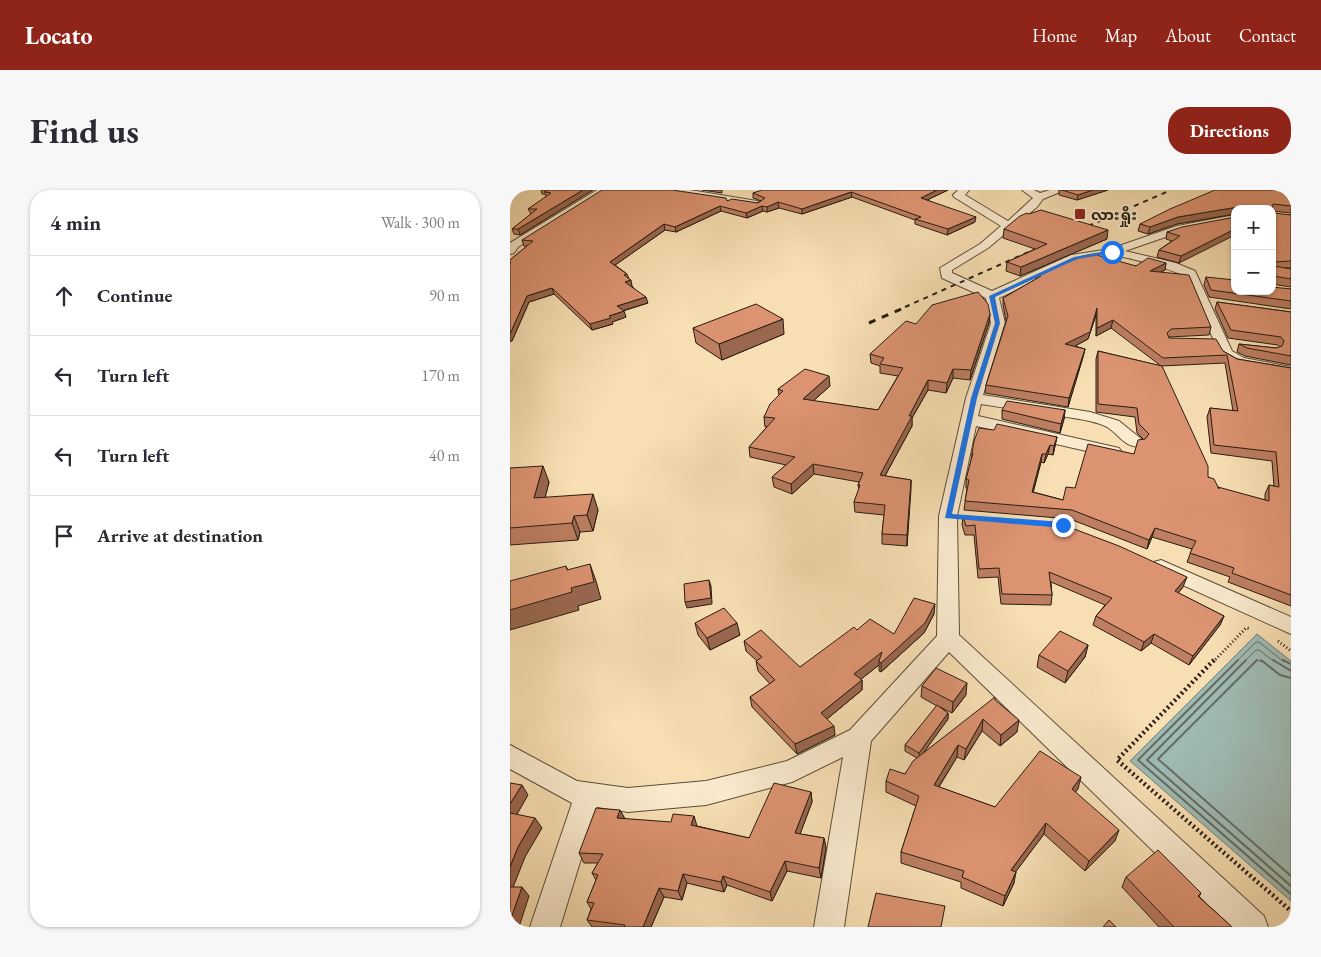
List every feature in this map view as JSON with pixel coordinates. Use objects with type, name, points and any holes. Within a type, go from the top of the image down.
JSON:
[{"type":"street","points":[[510,251],[514,245],[557,217],[604,190]]},
{"type":"street","points":[[677,190],[759,204]]},
{"type":"street","points":[[964,190],[958,195],[1007,226]]},
{"type":"street","points":[[1027,190],[1038,197]]},
{"type":"street","points":[[1060,190],[1038,197],[1028,210],[984,246],[946,268],[946,275],[992,296],[1075,258],[1112,252],[1177,229],[1231,219]]},
{"type":"street","points":[[986,212],[1003,213],[1028,210]]},
{"type":"street","points":[[1112,252],[1150,260],[1208,278]]},
{"type":"street","points":[[1191,274],[1226,354],[1240,362],[1291,371]]},
{"type":"street","points":[[510,757],[573,792],[628,800],[706,793],[792,771],[860,737],[948,638],[957,517],[969,420],[974,398],[998,323],[992,296]]},
{"type":"street","points":[[1203,302],[1223,305]]},
{"type":"street","points":[[1201,342],[1238,346]]},
{"type":"street","points":[[974,398],[1084,415],[1113,424],[1125,435],[1137,442]]},
{"type":"street","points":[[969,420],[1117,453]]},
{"type":"street","points":[[1141,557],[1291,626]]},
{"type":"street","points":[[948,638],[1253,927]]},
{"type":"street","points":[[829,927],[860,737]]},
{"type":"street","points":[[545,927],[588,794]]},
{"type":"path","points":[[1255,629],[1246,628],[1117,760],[1291,911]]},
{"type":"path","points":[[1271,635],[1291,651]]},
{"type":"water","points":[[1257,634],[1291,661],[1291,901],[1130,761]]},
{"type":"building","points":[[549,190],[583,190],[518,229],[512,229],[537,209],[528,209],[551,193],[544,192]]},
{"type":"building","points":[[602,190],[672,190],[726,198],[727,201],[732,199],[758,203],[765,198],[753,193],[762,190],[937,190],[921,198],[976,217],[948,229],[915,219],[921,217],[851,192],[802,209],[778,202],[746,213],[720,206],[675,227],[664,224],[610,262],[627,274],[624,275],[631,280],[625,282],[646,297],[617,306],[624,311],[609,316],[611,318],[590,324],[552,288],[527,296],[510,334],[510,260],[533,241],[522,240]]},
{"type":"building","points":[[1062,190],[1093,190],[1078,195]]},
{"type":"building","points":[[1215,190],[1291,190],[1291,206],[1273,204],[1231,205],[1231,208],[1178,217],[1150,227],[1140,224]]},
{"type":"building","points":[[1041,210],[1108,230],[1021,267],[1007,262],[1047,244],[1004,229],[1020,216]]},
{"type":"building","points":[[1276,213],[1291,215],[1291,261],[1276,262]]},
{"type":"building","points":[[1231,218],[1231,231],[1181,256],[1159,250],[1180,236],[1167,232],[1182,227]]},
{"type":"building","points":[[1093,254],[1136,266],[1148,258],[1166,263],[1150,271],[1189,275],[1211,327],[1171,329],[1167,333],[1169,338],[1216,339],[1223,351],[1237,359],[1291,368],[1291,595],[1232,573],[1234,568],[1190,553],[1196,541],[1155,528],[1149,540],[1072,510],[965,501],[969,480],[966,479],[974,441],[979,428],[994,430],[997,424],[1057,437],[1054,446],[1050,445],[1046,454],[1042,454],[1032,492],[1063,500],[1066,487],[1075,488],[1088,444],[1134,454],[1138,440],[1145,439],[1149,434],[1139,424],[1137,408],[1098,404],[1098,351],[1162,366],[1208,466],[1208,477],[1214,479],[1218,487],[1269,501],[1269,485],[1279,487],[1276,452],[1214,445],[1210,408],[1238,411],[1227,355],[1163,358],[1113,320],[1097,328],[1097,308],[1090,332],[1065,344],[1085,349],[1069,398],[986,385],[1008,316],[1003,298],[1041,276],[1037,275],[1083,256]]},
{"type":"building","points":[[1276,266],[1291,269],[1291,279],[1276,276]]},
{"type":"building","points":[[1206,277],[1231,280],[1231,293],[1211,290]]},
{"type":"building","points":[[1276,287],[1291,289],[1291,301],[1247,295],[1276,295]]},
{"type":"building","points":[[978,292],[988,304],[990,314],[971,370],[953,369],[947,383],[928,380],[909,416],[912,416],[880,475],[911,480],[907,535],[882,534],[885,505],[854,502],[863,473],[813,464],[791,484],[772,477],[795,457],[749,447],[775,418],[764,417],[770,404],[783,391],[778,389],[805,369],[829,376],[803,399],[878,410],[903,368],[880,364],[884,358],[870,354],[906,321],[916,324],[932,305]]},
{"type":"building","points":[[1217,302],[1291,312],[1291,356],[1247,348],[1239,344],[1276,348],[1282,346],[1284,341],[1281,337],[1231,330]]},
{"type":"building","points":[[756,304],[783,319],[719,344],[693,328]]},
{"type":"building","points":[[1007,401],[1065,410],[1061,424],[1002,410]]},
{"type":"building","points":[[543,466],[534,498],[593,494],[587,515],[574,516],[572,523],[510,528],[510,468]]},
{"type":"building","points":[[963,516],[1061,524],[1119,546],[1187,577],[1175,591],[1224,616],[1193,656],[1154,634],[1144,642],[1096,616],[1112,598],[1049,572],[1052,595],[1002,594],[999,568],[979,569],[975,525],[966,526]]},
{"type":"building","points":[[590,564],[594,582],[571,588],[572,592],[510,610],[510,581],[566,566],[567,570]]},
{"type":"building","points":[[709,580],[711,598],[685,602],[684,584]]},
{"type":"building","points":[[914,598],[935,604],[925,623],[881,663],[879,661],[882,652],[854,674],[862,680],[821,713],[834,726],[795,744],[750,697],[775,680],[756,661],[762,657],[744,641],[761,630],[800,667],[854,627],[857,630],[870,619],[894,634]]},
{"type":"building","points":[[724,608],[737,623],[707,638],[695,623]]},
{"type":"building","points":[[1060,631],[1088,645],[1068,671],[1039,655]]},
{"type":"building","points":[[936,668],[967,683],[953,702],[922,686]]},
{"type":"building","points":[[995,697],[995,700],[1019,720],[1001,735],[983,719],[966,749],[958,745],[934,785],[995,807],[1040,751],[1081,777],[1072,789],[1119,830],[1089,861],[1046,823],[1011,870],[1016,872],[1005,896],[962,877],[964,871],[901,852],[919,796],[886,781],[890,769],[905,774],[913,761]]},
{"type":"building","points":[[937,705],[948,713],[919,753],[905,745]]},
{"type":"building","points":[[510,783],[522,785],[510,804]]},
{"type":"building","points":[[774,783],[811,792],[795,833],[824,838],[819,868],[785,861],[770,892],[723,876],[721,882],[683,874],[678,891],[659,888],[643,927],[624,927],[625,925],[587,920],[594,903],[587,902],[598,875],[592,873],[603,854],[579,853],[596,808],[620,810],[617,818],[671,822],[673,814],[694,816],[691,825],[749,838]]},
{"type":"building","points":[[510,813],[535,818],[518,847],[510,867]]},
{"type":"building","points":[[1158,850],[1201,893],[1198,896],[1232,927],[1174,927],[1126,877]]},
{"type":"building","points":[[510,887],[522,887],[510,921]]},
{"type":"building","points":[[876,893],[945,906],[941,927],[868,927]]},
{"type":"building","points":[[1109,920],[1116,927],[1103,927]]},
{"type":"railway","points":[[1079,230],[1171,190]]},
{"type":"railway","points":[[905,307],[1033,250]]},
{"type":"railway","points":[[869,323],[908,306]]},
{"type":"place","name":"လားရှိုး","points":[[1080,214]]},
{"type":"route","points":[[1063,525],[948,516],[974,398],[998,323],[992,296],[1075,258],[1112,252]]}]
